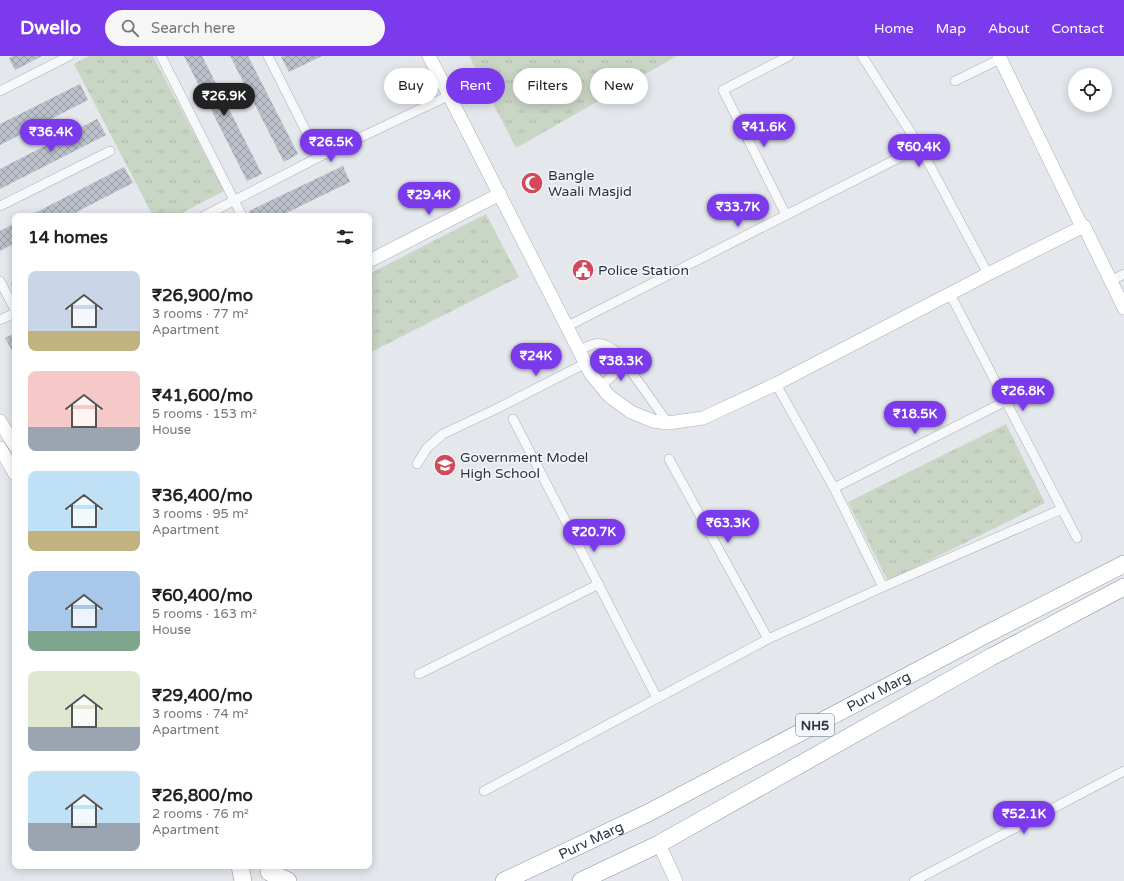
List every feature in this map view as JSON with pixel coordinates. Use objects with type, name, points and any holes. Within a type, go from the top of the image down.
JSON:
[{"type":"highway","name":"Purv Marg","points":[[504,881],[648,813],[983,636],[1124,564]]},
{"type":"highway","name":"Purv Marg","points":[[581,881],[659,844],[991,657],[1124,587]]},
{"type":"highway","points":[[241,869],[243,881]]},
{"type":"highway","points":[[269,873],[288,881]]},
{"type":"street","points":[[0,91],[69,56]]},
{"type":"street","points":[[161,56],[240,213]]},
{"type":"street","points":[[268,56],[319,157]]},
{"type":"street","points":[[429,56],[446,88]]},
{"type":"street","points":[[786,215],[723,90],[789,56]]},
{"type":"street","points":[[862,56],[920,147],[988,274]]},
{"type":"street","points":[[955,81],[1000,57],[1082,227],[1084,226],[1124,308]]},
{"type":"street","points":[[210,213],[319,157],[446,97]]},
{"type":"street","points":[[455,104],[591,374],[609,396],[631,412],[653,421],[668,423],[703,418],[776,384],[1082,227]]},
{"type":"street","points":[[566,327],[920,147]]},
{"type":"street","points":[[0,206],[110,151]]},
{"type":"street","points":[[372,259],[500,194]]},
{"type":"street","points":[[1111,281],[1124,274]]},
{"type":"street","points":[[0,281],[12,305]]},
{"type":"street","points":[[950,294],[1077,538]]},
{"type":"street","points":[[0,320],[12,313]]},
{"type":"street","points":[[579,351],[598,342],[610,346],[618,353],[668,423]]},
{"type":"street","points":[[417,464],[427,448],[443,434],[586,363]]},
{"type":"street","points":[[601,387],[625,363]]},
{"type":"street","points":[[776,384],[834,488],[883,587]]},
{"type":"street","points":[[834,488],[1006,401]]},
{"type":"street","points":[[512,419],[656,698]]},
{"type":"street","points":[[0,421],[12,441]]},
{"type":"street","points":[[0,448],[12,469]]},
{"type":"street","points":[[669,459],[768,639]]},
{"type":"street","points":[[484,791],[768,639],[1062,509]]},
{"type":"street","points":[[419,674],[598,584]]},
{"type":"street","points":[[914,881],[1124,771]]},
{"type":"street","points":[[659,844],[676,881]]},
{"type":"street","points":[[246,869],[253,881]]},
{"type":"green space","points":[[89,56],[153,56],[224,191],[182,213],[151,213],[74,64]]},
{"type":"green space","points":[[469,56],[677,56],[648,73],[648,68],[590,68],[590,104],[593,104],[516,148],[494,104],[505,104],[505,68],[475,68]]},
{"type":"green space","points":[[486,214],[519,277],[372,351],[372,272]]},
{"type":"green space","points":[[1006,424],[1045,503],[888,581],[848,502]]},
{"type":"building","points":[[13,56],[42,56],[15,70],[9,58]]},
{"type":"building","points":[[184,56],[202,56],[262,174],[247,181]]},
{"type":"building","points":[[230,56],[248,56],[298,154],[284,162]]},
{"type":"building","points":[[322,56],[289,72],[281,57]]},
{"type":"building","points":[[80,84],[88,100],[0,145],[0,124]]},
{"type":"building","points":[[97,119],[106,135],[0,189],[0,169]]},
{"type":"building","points":[[343,166],[350,182],[286,213],[250,213],[249,211]]},
{"type":"building","points":[[124,167],[133,183],[75,213],[35,213]]},
{"type":"building","points":[[12,225],[12,245],[0,251],[0,231]]},
{"type":"building","points":[[12,334],[12,350],[5,338]]},
{"type":"place","name":"Bangle Waali Masjid","points":[[532,183]]},
{"type":"place","name":"Police Station","points":[[583,270]]},
{"type":"place","name":"Government Model High School","points":[[445,465]]}]
